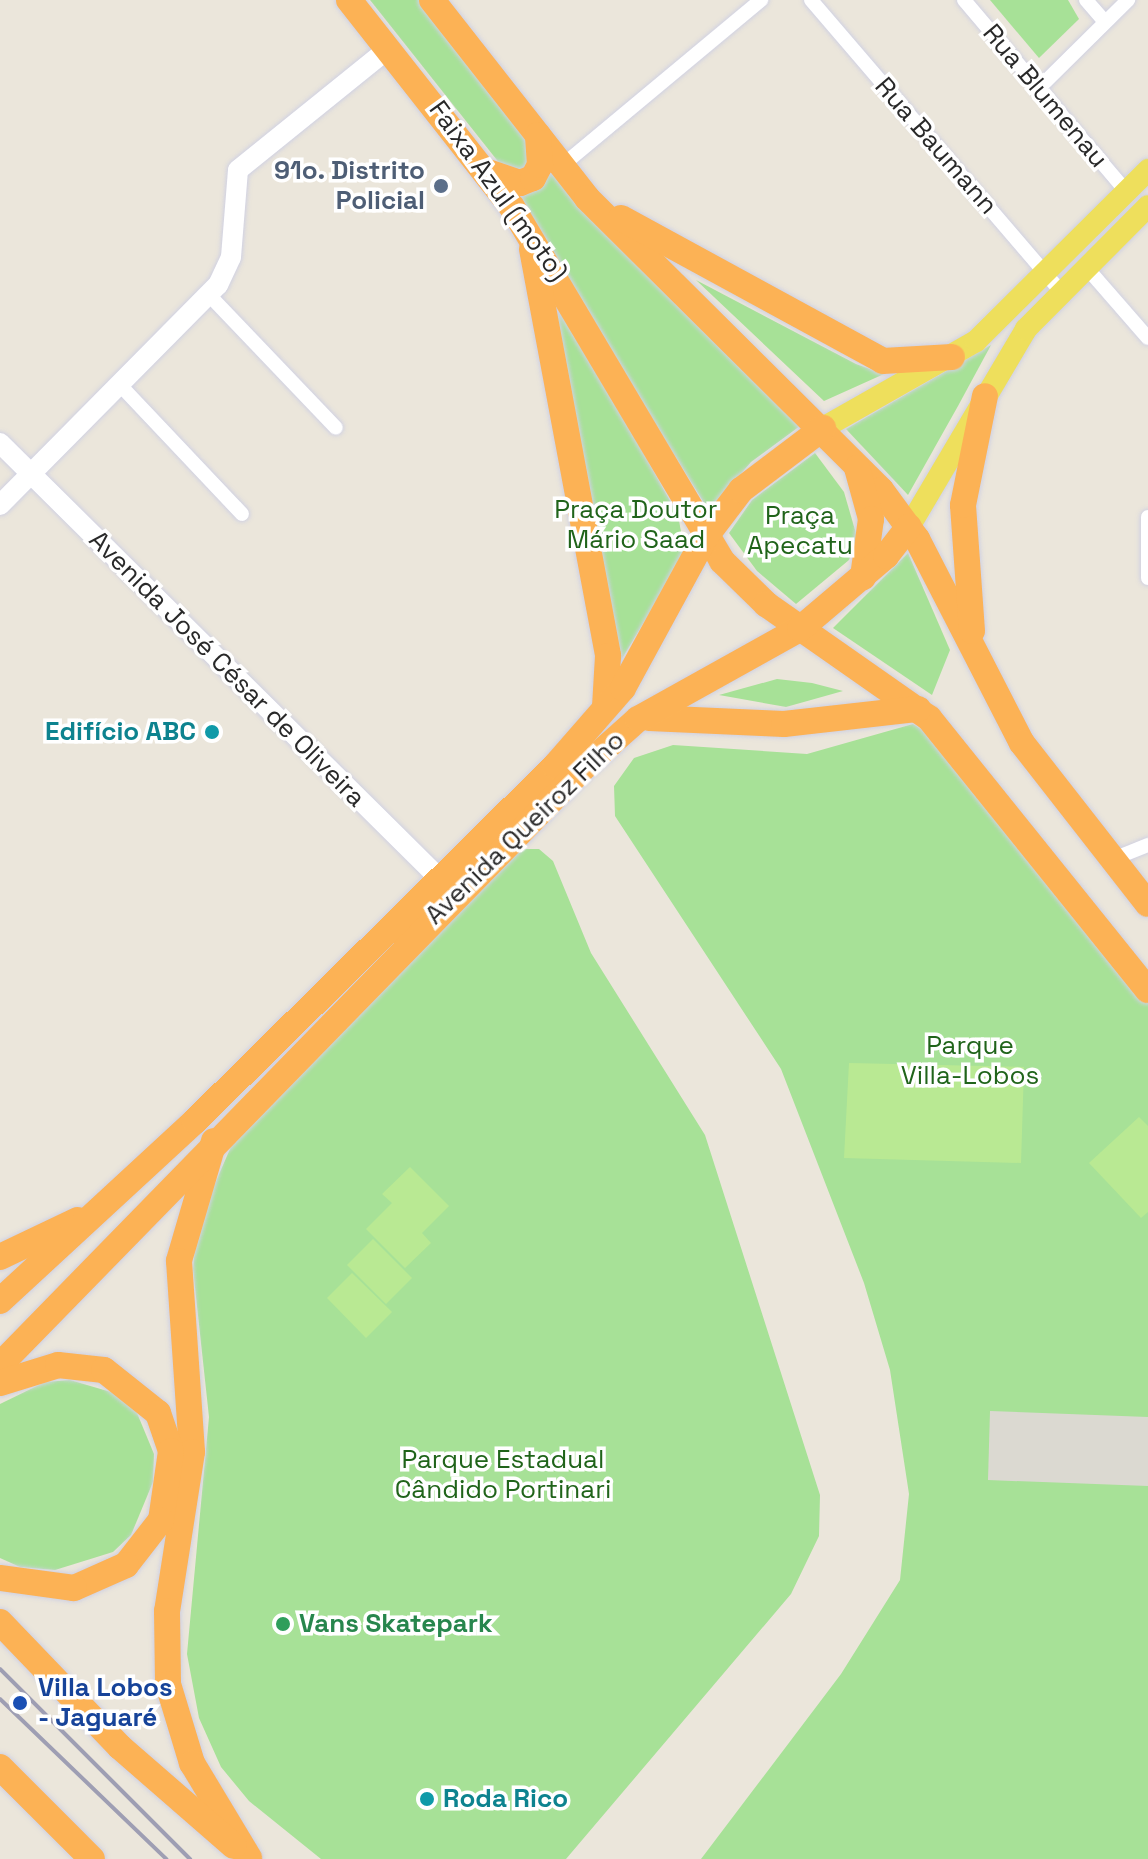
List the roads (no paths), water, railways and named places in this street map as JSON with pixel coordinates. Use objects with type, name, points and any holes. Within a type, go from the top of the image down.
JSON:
[{"type":"highway","points":[[352,0],[488,172],[529,234],[706,536],[743,583],[800,629],[918,709],[1148,990]]},
{"type":"highway","points":[[435,1],[587,198],[823,428],[909,527],[1022,743],[1148,904]]},
{"type":"highway","points":[[488,172],[520,183],[533,178],[540,165],[538,135]]},
{"type":"highway","points":[[587,198],[883,361],[952,357]]},
{"type":"highway","points":[[529,234],[608,656],[604,710]]},
{"type":"highway","points":[[975,650],[963,505],[985,396]]},
{"type":"highway","name":"Avenida Queiroz Filho","points":[[0,1365],[215,1138],[604,710],[649,647],[706,536],[759,472],[823,428]]},
{"type":"highway","points":[[855,462],[871,519],[863,577]]},
{"type":"highway","name":"Avenida Queiroz Filho","points":[[0,1301],[447,886],[638,719],[800,629],[863,577],[909,527]]},
{"type":"highway","points":[[638,719],[784,724],[918,709]]},
{"type":"highway","points":[[215,1138],[179,1261],[192,1452],[167,1611],[167,1670],[188,1754],[250,1858]]},
{"type":"highway","points":[[0,1257],[93,1215]]},
{"type":"highway","points":[[0,1383],[58,1365],[104,1370],[158,1413],[171,1451],[161,1520],[126,1565],[74,1588],[0,1578]]},
{"type":"highway","points":[[0,1622],[120,1747],[250,1858]]},
{"type":"highway","points":[[0,1767],[92,1859]]},
{"type":"main road","name":"Avenida Queiroz Filho","points":[[823,428],[952,357],[1045,275],[1148,170]]},
{"type":"main road","name":"Avenida Queiroz Filho","points":[[909,527],[1026,329],[1148,206]]},
{"type":"street","name":"Faixa Azul (moto)","points":[[352,0],[488,172],[558,272],[624,393]]},
{"type":"street","points":[[563,165],[761,0]]},
{"type":"street","name":"Rua Baumann","points":[[811,0],[1061,292]]},
{"type":"street","name":"Rua Blumenau","points":[[964,0],[1127,192]]},
{"type":"street","points":[[1086,0],[1105,22]]},
{"type":"street","points":[[1038,89],[1128,0]]},
{"type":"street","points":[[0,505],[210,296],[231,257],[234,175],[388,49]]},
{"type":"street","points":[[1086,267],[1148,338]]},
{"type":"street","points":[[210,296],[336,428]]},
{"type":"street","points":[[121,386],[242,514]]},
{"type":"street","name":"Avenida José César de Oliveira","points":[[0,443],[447,886]]},
{"type":"street","points":[[1148,517],[1148,578]]},
{"type":"street","points":[[1113,859],[1148,845]]},
{"type":"railway","points":[[0,1669],[190,1859]]},
{"type":"railway","points":[[0,1699],[166,1859]]},
{"type":"place","name":"91o. Distrito Policial","points":[[441,186]]},
{"type":"place","name":"Edifício ABC","points":[[212,732]]},
{"type":"place","name":"Vans Skatepark","points":[[283,1624]]},
{"type":"place","name":"Villa Lobos - Jaguaré","points":[[20,1703]]},
{"type":"place","name":"Roda Rico","points":[[427,1799]]},
{"type":"park label","name":"Praça Doutor Mário Saad","points":[[636,525]]},
{"type":"park label","name":"Praça Apecatu","points":[[800,531]]},
{"type":"park label","name":"Parque Villa-Lobos","points":[[970,1061]]},
{"type":"park label","name":"Parque Estadual Cândido Portinari","points":[[503,1475]]}]
